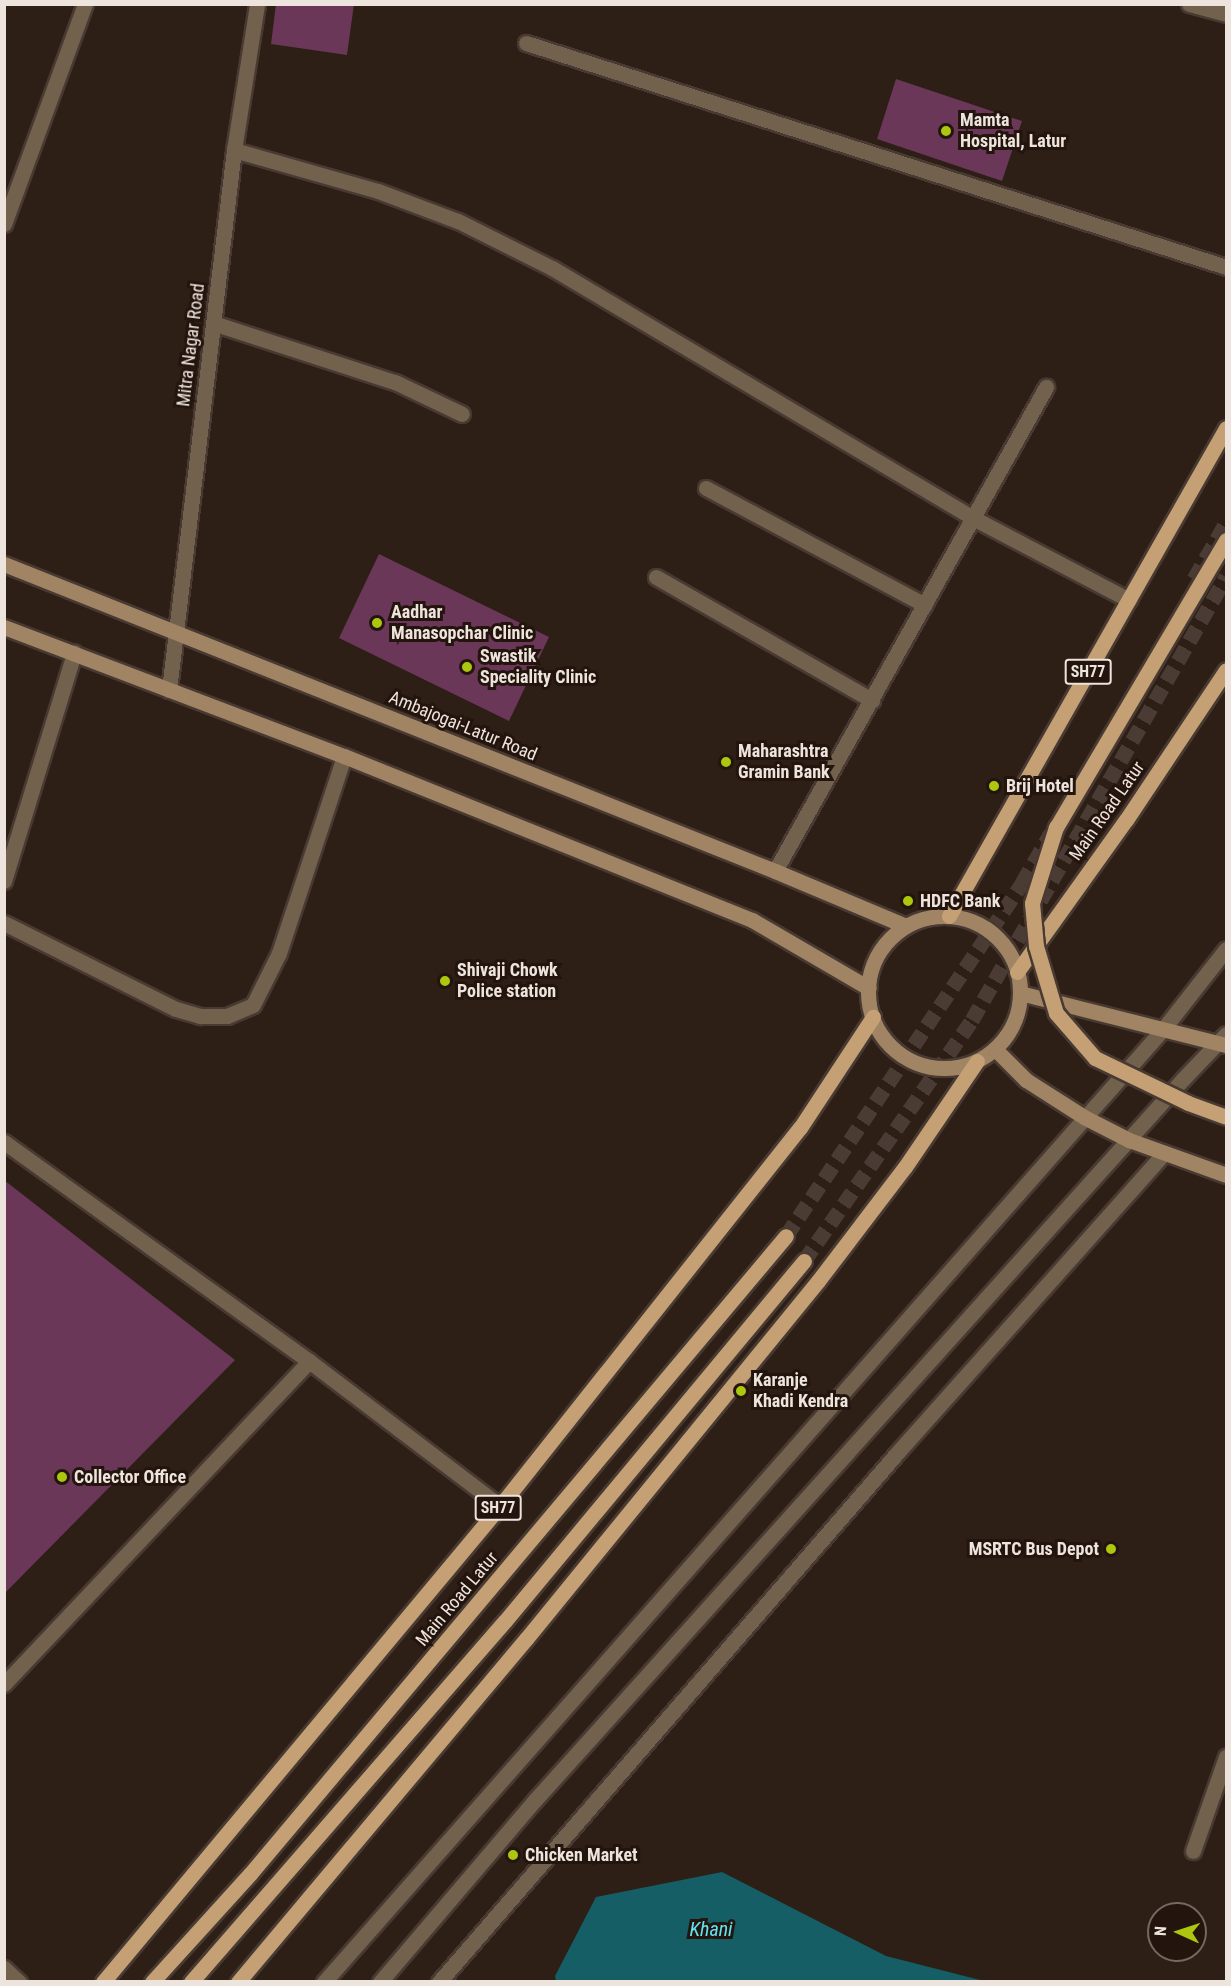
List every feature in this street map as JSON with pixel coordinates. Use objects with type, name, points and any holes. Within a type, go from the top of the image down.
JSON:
[{"type":"main road","name":"SH77","points":[[949,916],[1227,428]]},
{"type":"main road","points":[[1227,540],[1056,826],[1032,903],[1036,946],[1056,1013],[1095,1058],[1188,1104],[1227,1117]]},
{"type":"main road","name":"Ambajogai-Latur Road","points":[[4,564],[775,871],[906,926]]},
{"type":"main road","points":[[4,627],[344,756],[752,920],[869,988]]},
{"type":"main road","name":"Main Road Latur","points":[[1017,972],[1126,820],[1227,670]]},
{"type":"main road","points":[[949,916],[979,924],[992,933],[1008,951],[1017,972],[1020,993],[1013,1024],[995,1049],[977,1061],[943,1068],[909,1060],[887,1042],[873,1017],[869,988],[876,959],[894,935],[906,926],[934,917],[949,916]]},
{"type":"main road","points":[[1020,993],[1224,1041]]},
{"type":"main road","name":"SH77","points":[[102,1982],[500,1506],[800,1128],[873,1017]]},
{"type":"main road","points":[[995,1049],[1026,1080],[1084,1117],[1129,1140],[1227,1175]]},
{"type":"main road","points":[[238,1982],[526,1639],[818,1281],[905,1167],[977,1061]]},
{"type":"main road","name":"Main Road Latur","points":[[152,1982],[250,1874],[786,1236]]},
{"type":"main road","points":[[191,1982],[505,1621],[804,1261]]},
{"type":"street","points":[[4,224],[85,4]]},
{"type":"street","name":"Mitra Nagar Road","points":[[169,690],[234,150],[257,4]]},
{"type":"street","points":[[1189,4],[1227,14]]},
{"type":"street","points":[[526,43],[1227,267]]},
{"type":"street","points":[[234,150],[378,191],[458,220],[608,299],[973,518],[1129,600]]},
{"type":"street","points":[[213,322],[395,382],[462,414]]},
{"type":"street","points":[[775,871],[1046,387]]},
{"type":"street","points":[[706,488],[925,605]]},
{"type":"street","points":[[656,577],[872,700]]},
{"type":"street","points":[[4,881],[74,653]]},
{"type":"street","points":[[4,923],[176,1009],[201,1016],[227,1016],[253,1005],[279,953],[344,756]]},
{"type":"street","points":[[324,1982],[1164,1028],[1227,950]]},
{"type":"street","points":[[380,1982],[535,1800],[1183,1079],[1224,1041]]},
{"type":"street","points":[[4,1142],[309,1361],[500,1506]]},
{"type":"street","points":[[439,1982],[889,1462],[1164,1153]]},
{"type":"street","points":[[4,1684],[309,1361]]},
{"type":"street","points":[[1193,1851],[1227,1757]]},
{"type":"street","points":[[4,1968],[19,1982]]},
{"type":"water","name":"Khani","points":[[722,1872],[886,1956],[984,1981],[556,1981],[555,1976],[596,1897]]},
{"type":"building","points":[[276,4],[354,4],[347,55],[271,44]]},
{"type":"building","points":[[896,79],[1022,121],[1002,181],[877,139]]},
{"type":"building","points":[[379,554],[549,637],[509,721],[339,638]]},
{"type":"building","name":"Collector Office","points":[[4,1180],[235,1360],[4,1594]]},
{"type":"tunnel","points":[[1194,579],[1226,523]]},
{"type":"tunnel","points":[[804,1261],[972,1020],[1226,577]]},
{"type":"tunnel","points":[[786,1236],[1022,883],[1051,833]]},
{"type":"place","name":"Mamta Hospital, Latur","points":[[946,131]]},
{"type":"place","name":"Aadhar Manasopchar Clinic","points":[[377,623]]},
{"type":"place","name":"Swastik Speciality Clinic","points":[[467,667]]},
{"type":"place","name":"Maharashtra Gramin Bank","points":[[726,762]]},
{"type":"place","name":"Brij Hotel","points":[[994,786]]},
{"type":"place","name":"HDFC Bank","points":[[908,901]]},
{"type":"place","name":"Shivaji Chowk Police station","points":[[445,981]]},
{"type":"place","name":"Karanje Khadi Kendra","points":[[741,1391]]},
{"type":"place","name":"Collector Office","points":[[62,1477]]},
{"type":"place","name":"MSRTC Bus Depot","points":[[1111,1549]]},
{"type":"place","name":"Chicken Market","points":[[513,1855]]}]
